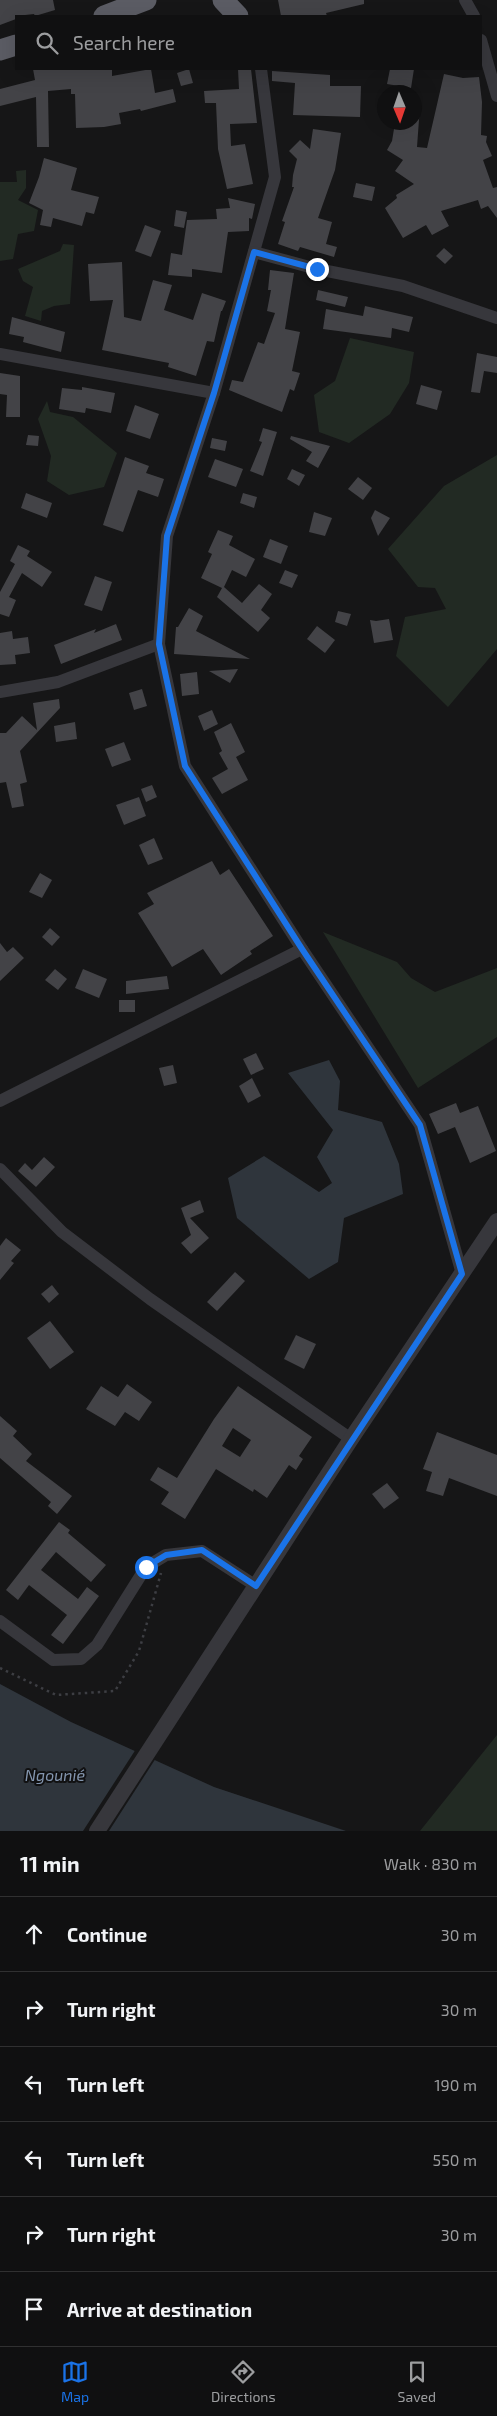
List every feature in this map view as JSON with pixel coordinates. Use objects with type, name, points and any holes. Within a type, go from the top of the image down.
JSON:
[{"type":"highway","points":[[107,15],[146,0]]},
{"type":"highway","points":[[223,0],[237,15]]},
{"type":"highway","points":[[243,0],[247,15]]},
{"type":"highway","points":[[0,50],[15,45]]},
{"type":"street","points":[[465,0],[473,15]]},
{"type":"street","points":[[482,44],[497,96]]},
{"type":"street","points":[[261,70],[275,176],[214,393],[167,536],[159,644],[185,766],[302,949],[420,1125],[462,1274]]},
{"type":"street","points":[[254,252],[317,269],[403,286],[497,318]]},
{"type":"street","points":[[0,354],[214,393]]},
{"type":"street","points":[[0,692],[58,682],[159,644]]},
{"type":"street","points":[[0,1101],[302,949]]},
{"type":"street","points":[[0,1169],[62,1232],[150,1299],[351,1439]]},
{"type":"street","points":[[97,1831],[351,1439],[497,1221]]},
{"type":"street","points":[[0,1622],[53,1660],[81,1659],[97,1645],[146,1567],[166,1555],[202,1550],[256,1586]]},
{"type":"shaded area","points":[[26,170],[26,188],[18,200],[38,210],[34,231],[18,234],[13,259],[0,261],[0,182],[17,182],[16,171]]},
{"type":"shaded area","points":[[63,244],[74,245],[70,304],[54,306],[42,311],[41,321],[25,316],[33,287],[23,281],[18,269],[60,251]]},
{"type":"shaded area","points":[[350,338],[414,352],[409,383],[390,414],[349,443],[319,432],[314,395],[335,381]]},
{"type":"shaded area","points":[[47,401],[50,412],[73,417],[117,453],[104,487],[69,495],[47,481],[51,456],[38,419]]},
{"type":"shaded area","points":[[497,455],[497,649],[448,707],[396,656],[405,617],[446,609],[435,588],[418,587],[388,549],[444,486]]},
{"type":"shaded area","points":[[323,932],[397,962],[411,978],[435,992],[497,968],[497,1037],[418,1088]]},
{"type":"shaded area","points":[[497,1735],[497,1831],[420,1831]]},
{"type":"water","points":[[329,1060],[340,1081],[338,1110],[382,1122],[399,1164],[403,1194],[344,1218],[338,1262],[309,1279],[237,1218],[228,1178],[264,1156],[319,1192],[332,1183],[317,1157],[333,1130],[288,1073]]},
{"type":"water","name":"Ngounié","points":[[0,1684],[71,1722],[214,1787],[346,1831],[0,1831]]},
{"type":"pier","points":[[136,1749],[156,1758],[109,1831],[83,1831]]},
{"type":"building","points":[[0,0],[53,0],[55,10],[38,15],[15,15],[15,19],[0,25]]},
{"type":"building","points":[[278,0],[364,0],[364,4],[326,13],[327,15],[281,15]]},
{"type":"building","points":[[33,70],[112,70],[112,76],[151,70],[155,93],[173,89],[176,102],[141,111],[140,109],[119,113],[121,124],[76,128],[75,94],[71,94],[71,89],[48,91],[49,147],[37,147],[36,97],[0,106],[0,89],[35,80]]},
{"type":"building","points":[[189,70],[193,83],[181,86],[177,73]]},
{"type":"building","points":[[238,70],[251,70],[257,123],[230,124],[231,146],[245,144],[253,184],[227,189],[218,149],[216,103],[205,103],[204,91],[239,89]]},
{"type":"building","points":[[390,70],[414,70],[411,85],[387,84]]},
{"type":"building","points":[[272,71],[330,75],[330,86],[361,86],[360,117],[293,115],[295,83],[272,81]]},
{"type":"building","points":[[444,74],[463,78],[479,77],[482,102],[481,135],[487,136],[486,142],[492,156],[483,160],[493,188],[497,187],[497,218],[488,206],[481,209],[478,200],[441,211],[449,226],[432,235],[426,225],[403,238],[385,208],[397,198],[396,195],[414,184],[395,171],[403,160],[387,150],[392,141],[394,130],[418,130],[417,147],[427,148]]},
{"type":"building","points":[[313,129],[341,133],[335,170],[318,218],[332,222],[326,244],[337,247],[334,257],[300,247],[298,251],[278,244],[285,222],[282,221],[294,187],[292,187],[293,175],[297,159],[289,151],[300,140],[310,149]]},
{"type":"building","points":[[44,158],[77,168],[71,190],[99,197],[94,214],[86,212],[82,226],[53,218],[51,227],[40,225],[43,210],[29,203]]},
{"type":"building","points":[[356,183],[375,187],[372,201],[353,197]]},
{"type":"building","points":[[228,198],[255,204],[252,219],[249,218],[249,231],[228,232],[222,273],[192,269],[192,277],[168,275],[171,253],[182,255],[187,220],[217,219],[216,209],[230,208]]},
{"type":"building","points":[[176,210],[187,212],[184,228],[174,226]]},
{"type":"building","points":[[145,225],[161,231],[151,257],[135,251]]},
{"type":"building","points":[[444,248],[453,256],[445,264],[436,256]]},
{"type":"building","points":[[122,262],[124,317],[141,321],[153,280],[172,285],[164,310],[193,320],[202,293],[226,301],[221,311],[214,342],[207,341],[196,376],[168,367],[169,363],[102,350],[113,300],[90,301],[88,264]]},
{"type":"building","points":[[270,270],[294,273],[285,329],[300,332],[292,371],[300,373],[294,391],[290,389],[282,412],[229,390],[232,380],[243,382],[258,342],[264,344],[275,313],[267,311],[271,290],[268,290]]},
{"type":"building","points":[[318,290],[348,297],[345,307],[316,300]]},
{"type":"building","points":[[365,306],[413,317],[409,332],[392,328],[391,338],[323,329],[326,309],[363,316]]},
{"type":"building","points":[[12,317],[65,332],[61,352],[23,342],[24,337],[9,334]]},
{"type":"building","points":[[477,353],[497,357],[497,373],[484,371],[480,393],[471,392]]},
{"type":"building","points":[[0,373],[20,376],[20,417],[6,417],[7,395],[0,394]]},
{"type":"building","points":[[421,385],[442,391],[437,410],[416,404]]},
{"type":"building","points":[[82,387],[115,393],[111,413],[86,408],[85,413],[59,409],[62,388],[82,390]]},
{"type":"building","points":[[135,405],[159,414],[150,439],[126,431]]},
{"type":"building","points":[[263,428],[277,432],[263,476],[250,471],[262,442],[259,441]]},
{"type":"building","points":[[28,435],[39,436],[38,446],[26,445]]},
{"type":"building","points":[[291,436],[330,446],[318,468],[306,461],[312,452],[290,439]]},
{"type":"building","points":[[212,438],[227,441],[225,451],[210,448]]},
{"type":"building","points":[[125,457],[149,466],[146,473],[164,479],[158,497],[138,490],[123,532],[103,525]]},
{"type":"building","points":[[215,459],[243,469],[236,487],[208,477]]},
{"type":"building","points":[[292,469],[305,475],[299,486],[287,479]]},
{"type":"building","points":[[358,477],[372,488],[363,500],[348,489]]},
{"type":"building","points":[[26,493],[52,503],[47,518],[21,508]]},
{"type":"building","points":[[243,493],[257,497],[254,508],[240,503]]},
{"type":"building","points":[[375,510],[390,518],[378,536],[371,518]]},
{"type":"building","points":[[314,512],[332,518],[325,536],[309,532]]},
{"type":"building","points":[[218,530],[233,536],[229,545],[255,559],[246,577],[232,570],[224,587],[242,603],[259,584],[272,594],[261,610],[270,618],[258,632],[217,597],[222,588],[201,578],[212,554],[208,552]]},
{"type":"building","points":[[270,539],[288,546],[281,564],[263,557]]},
{"type":"building","points":[[18,545],[30,551],[27,556],[52,572],[42,587],[22,573],[9,597],[16,600],[9,617],[0,614],[0,592],[15,564],[10,561]]},
{"type":"building","points":[[285,570],[298,575],[292,588],[279,583]]},
{"type":"building","points":[[95,576],[112,582],[102,611],[84,605]]},
{"type":"building","points":[[189,608],[203,616],[196,631],[250,659],[174,654],[176,627],[178,627]]},
{"type":"building","points":[[338,611],[351,614],[347,626],[335,622]]},
{"type":"building","points":[[389,619],[393,640],[374,643],[370,620]]},
{"type":"building","points":[[116,624],[122,640],[61,664],[54,645],[96,629],[94,633]]},
{"type":"building","points":[[317,626],[335,640],[325,653],[307,639]]},
{"type":"building","points":[[12,631],[13,639],[28,637],[30,653],[15,655],[16,664],[0,665],[0,633]]},
{"type":"building","points":[[238,669],[230,683],[209,671]]},
{"type":"building","points":[[197,672],[199,694],[182,696],[180,674]]},
{"type":"building","points":[[142,689],[147,706],[134,710],[129,693]]},
{"type":"building","points":[[59,699],[60,708],[20,751],[27,782],[20,784],[24,806],[12,808],[6,782],[0,783],[0,733],[6,733],[22,716],[37,730],[33,703]]},
{"type":"building","points":[[212,710],[218,724],[204,731],[198,716]]},
{"type":"building","points":[[75,722],[77,739],[56,742],[54,726]]},
{"type":"building","points":[[231,723],[245,752],[236,757],[248,780],[222,794],[212,778],[228,769],[219,753],[222,751],[214,732]]},
{"type":"building","points":[[124,742],[131,760],[112,767],[105,749]]},
{"type":"building","points":[[152,785],[157,797],[146,802],[141,789]]},
{"type":"building","points":[[139,797],[146,816],[124,825],[116,805]]},
{"type":"building","points":[[154,838],[163,859],[148,865],[139,845]]},
{"type":"building","points":[[212,861],[220,875],[229,869],[273,936],[250,951],[252,954],[221,975],[203,949],[172,967],[138,913],[154,904],[147,893]]},
{"type":"building","points":[[40,873],[52,880],[42,898],[29,892]]},
{"type":"building","points":[[50,928],[60,937],[52,946],[42,937]]},
{"type":"building","points":[[0,943],[7,952],[13,947],[24,958],[0,981]]},
{"type":"building","points":[[55,969],[67,979],[58,990],[45,980]]},
{"type":"building","points":[[83,969],[107,979],[99,998],[75,988]]},
{"type":"building","points":[[167,976],[169,989],[126,994],[126,981]]},
{"type":"building","points":[[119,1000],[135,1000],[135,1012],[119,1012]]},
{"type":"building","points":[[256,1053],[264,1069],[251,1075],[243,1059]]},
{"type":"building","points":[[173,1065],[177,1083],[164,1086],[159,1068]]},
{"type":"building","points":[[252,1078],[261,1096],[248,1103],[239,1086]]},
{"type":"building","points":[[456,1103],[460,1113],[478,1106],[496,1151],[470,1163],[455,1127],[438,1134],[429,1114]]},
{"type":"building","points":[[44,1157],[55,1167],[36,1187],[18,1171],[25,1163],[32,1170]]},
{"type":"building","points":[[200,1200],[204,1212],[190,1218],[209,1238],[191,1254],[181,1243],[191,1235],[181,1208]]},
{"type":"building","points":[[6,1238],[21,1250],[11,1261],[14,1263],[0,1280],[0,1246]]},
{"type":"building","points":[[235,1272],[245,1281],[217,1311],[207,1302]]},
{"type":"building","points":[[52,1285],[59,1294],[49,1303],[41,1294]]},
{"type":"building","points":[[50,1321],[74,1352],[50,1369],[27,1338]]},
{"type":"building","points":[[296,1335],[316,1344],[304,1369],[284,1359]]},
{"type":"building","points":[[127,1384],[152,1402],[139,1421],[125,1412],[115,1426],[86,1409],[101,1386],[118,1397]]},
{"type":"building","points":[[238,1386],[312,1437],[299,1456],[303,1459],[296,1470],[289,1465],[267,1498],[254,1489],[253,1492],[216,1469],[185,1519],[161,1504],[169,1492],[150,1480],[158,1467],[177,1478],[214,1419]],"holes":[[[233,1428],[251,1440],[240,1457],[222,1446]]]},
{"type":"building","points":[[0,1416],[17,1431],[13,1436],[32,1454],[26,1461],[72,1496],[57,1514],[48,1506],[51,1502],[0,1458]]},
{"type":"building","points":[[437,1432],[497,1455],[497,1496],[449,1478],[443,1496],[426,1491],[432,1472],[423,1469]]},
{"type":"building","points":[[387,1483],[399,1498],[384,1509],[372,1494]]},
{"type":"building","points":[[59,1522],[70,1530],[68,1533],[106,1565],[91,1582],[56,1552],[41,1570],[78,1599],[87,1587],[99,1596],[63,1644],[51,1635],[67,1615],[29,1585],[18,1600],[6,1590]]},
{"type":"route","points":[[146,1567],[166,1555],[202,1550],[256,1586],[351,1439],[462,1274],[420,1125],[302,949],[185,766],[159,644],[167,536],[214,393],[254,252],[317,269]]}]
